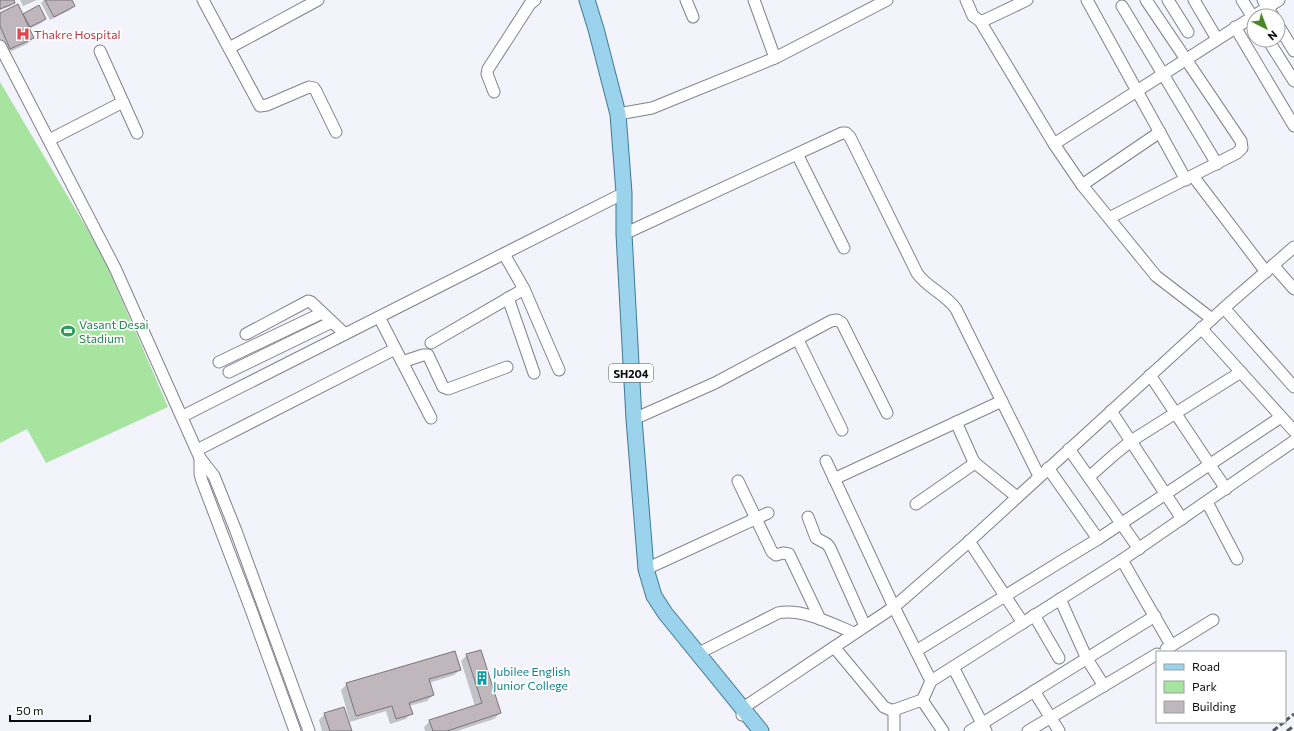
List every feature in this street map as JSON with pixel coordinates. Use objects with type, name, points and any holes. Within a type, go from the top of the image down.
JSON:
[{"type":"main road","name":"SH204","points":[[587,0],[618,114],[624,193],[624,234],[634,419],[646,569],[654,596],[665,612],[762,731]]},
{"type":"street","points":[[203,0],[260,106],[267,105],[312,87],[316,91],[336,132]]},
{"type":"street","points":[[229,48],[318,0]]},
{"type":"street","points":[[494,92],[487,74],[488,68],[530,4],[535,0]]},
{"type":"street","points":[[686,0],[693,18]]},
{"type":"street","points":[[754,0],[775,58]]},
{"type":"street","points":[[618,114],[652,108],[775,58],[888,0]]},
{"type":"street","points":[[966,0],[973,16],[980,21],[1054,144],[1082,185],[1156,276],[1212,319]]},
{"type":"street","points":[[980,21],[1027,0]]},
{"type":"street","points":[[1087,0],[1160,132],[1190,178],[1269,269],[1294,289]]},
{"type":"street","points":[[1109,218],[1217,164],[1240,151],[1242,144],[1146,0]]},
{"type":"street","points":[[1168,0],[1188,32]]},
{"type":"street","points":[[1194,0],[1217,39]]},
{"type":"street","points":[[1267,8],[1279,0]]},
{"type":"street","points":[[1122,6],[1217,164]]},
{"type":"street","points":[[1054,144],[1136,90],[1246,22]]},
{"type":"street","points":[[1235,27],[1294,126]]},
{"type":"street","points":[[1290,36],[1294,51]]},
{"type":"street","points":[[0,46],[115,268],[199,454],[214,476],[309,731]]},
{"type":"street","points":[[1273,48],[1294,81]]},
{"type":"street","points":[[100,51],[137,133]]},
{"type":"street","points":[[49,140],[123,102]]},
{"type":"street","points":[[1082,185],[1160,132]]},
{"type":"street","points":[[624,234],[842,133],[846,133],[850,137],[917,273],[924,282],[946,298],[956,309],[1039,476]]},
{"type":"street","points":[[797,154],[844,248]]},
{"type":"street","points":[[183,416],[624,193]]},
{"type":"street","points":[[754,731],[741,714],[746,712],[854,633],[894,607],[1017,497],[1201,328],[1294,247]]},
{"type":"street","points":[[504,254],[524,290],[559,370]]},
{"type":"street","points":[[431,343],[524,290]]},
{"type":"street","points":[[508,298],[534,373]]},
{"type":"street","points":[[246,334],[308,302],[311,302],[345,334]]},
{"type":"street","points":[[1224,308],[1294,387]]},
{"type":"street","points":[[219,362],[322,313]]},
{"type":"street","points":[[379,317],[431,418]]},
{"type":"street","points":[[634,419],[715,383],[837,320],[840,321],[887,413]]},
{"type":"street","points":[[229,372],[332,322]]},
{"type":"street","points":[[1201,328],[1294,431]]},
{"type":"street","points":[[798,340],[842,430]]},
{"type":"street","points":[[199,454],[395,349]]},
{"type":"street","points":[[402,362],[423,354],[428,355],[443,387],[448,389],[507,367]]},
{"type":"street","points":[[1089,477],[1131,441],[1241,372]]},
{"type":"street","points":[[1150,375],[1226,488]]},
{"type":"street","points":[[834,479],[1002,401]]},
{"type":"street","points":[[1111,411],[1182,519]]},
{"type":"street","points":[[916,651],[1122,524],[1281,417]]},
{"type":"street","points":[[956,422],[973,460],[1017,497]]},
{"type":"street","points":[[834,647],[884,707],[894,710],[922,701],[931,681],[1139,549],[1294,441]]},
{"type":"street","points":[[1069,449],[1139,549]]},
{"type":"street","points":[[199,454],[200,474],[202,481],[295,731]]},
{"type":"street","points":[[826,461],[894,607],[931,681]]},
{"type":"street","points":[[916,504],[976,463]]},
{"type":"street","points":[[1048,468],[1098,539]]},
{"type":"street","points":[[738,481],[772,552],[776,555],[783,553],[789,554],[820,619]]},
{"type":"street","points":[[1207,502],[1237,559]]},
{"type":"street","points":[[646,569],[768,513]]},
{"type":"street","points":[[808,517],[816,538],[827,544],[830,548],[865,626]]},
{"type":"street","points":[[969,540],[1023,623]]},
{"type":"street","points":[[1122,560],[1171,645]]},
{"type":"street","points":[[239,578],[251,573]]},
{"type":"street","points":[[1060,599],[1087,659],[1104,686]]},
{"type":"street","points":[[699,654],[778,613],[785,612],[794,612],[820,619],[854,633]]},
{"type":"street","points":[[1034,615],[1058,658]]},
{"type":"street","points":[[970,731],[984,727],[1034,691],[1155,616]]},
{"type":"street","points":[[1162,651],[1213,620]]},
{"type":"street","points":[[1028,731],[1156,655]]},
{"type":"street","points":[[954,666],[984,727]]},
{"type":"street","points":[[1034,691],[1059,731]]},
{"type":"street","points":[[922,701],[943,731]]},
{"type":"street","points":[[894,710],[894,731]]},
{"type":"green space","name":"Vasant Desai Stadium","points":[[0,82],[102,254],[168,407],[46,463],[27,429],[0,443]]},
{"type":"building","points":[[0,0],[14,0],[15,3],[0,9]]},
{"type":"building","points":[[45,0],[72,0],[75,6],[54,17]]},
{"type":"building","points":[[18,4],[34,38],[10,49],[0,26],[0,13]]},
{"type":"building","points":[[39,5],[46,19],[30,27],[23,14]]},
{"type":"building","name":"Jubilee English Junior College","points":[[481,650],[501,713],[447,731],[433,731],[429,720],[482,703],[466,654]]},
{"type":"building","points":[[455,651],[461,670],[429,679],[434,695],[409,703],[413,714],[396,719],[392,706],[356,716],[346,683]]},
{"type":"building","points":[[344,707],[352,731],[330,731],[324,713]]},
{"type":"railway","points":[[1286,720],[1294,714]]},
{"type":"railway","points":[[1273,731],[1283,723]]},
{"type":"railway","points":[[1287,731],[1294,726]]},
{"type":"place","name":"Thakre Hospital","points":[[23,34]]},
{"type":"place","name":"Vasant Desai Stadium","points":[[68,331]]},
{"type":"place","name":"Jubilee English Junior College","points":[[482,678]]}]
